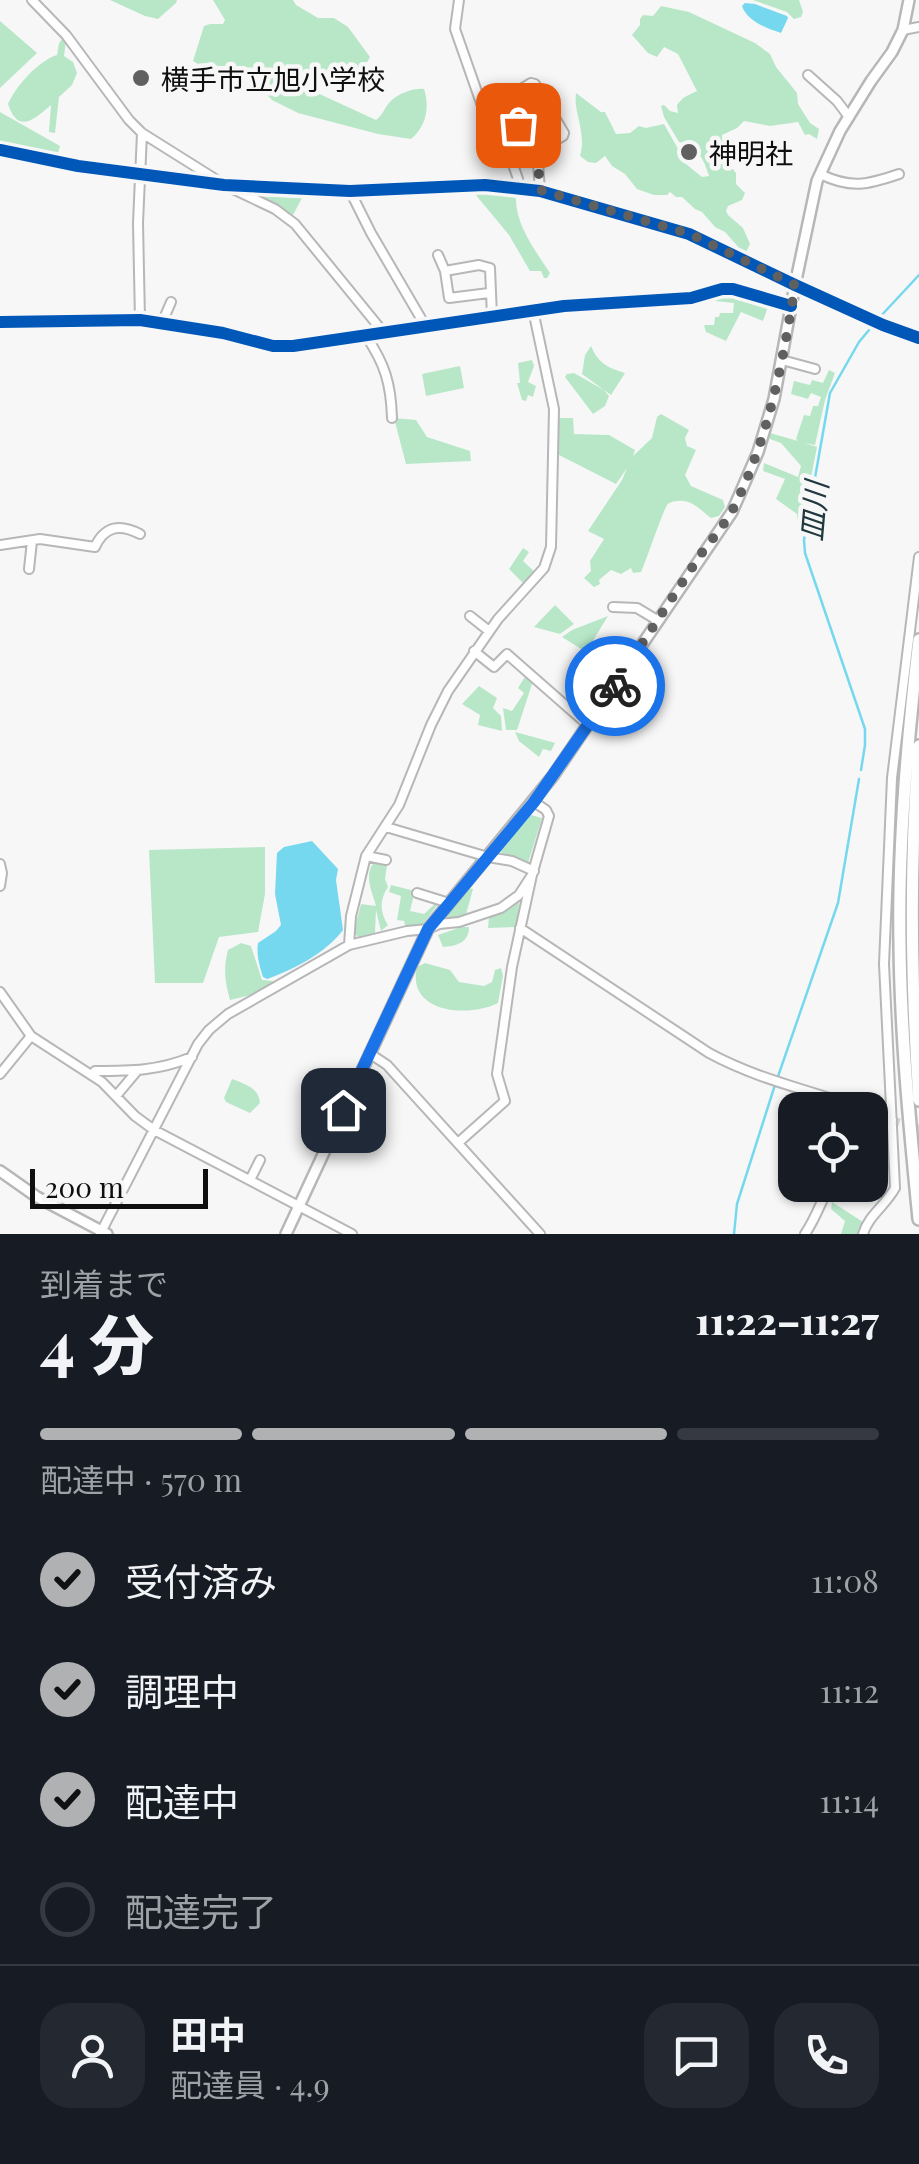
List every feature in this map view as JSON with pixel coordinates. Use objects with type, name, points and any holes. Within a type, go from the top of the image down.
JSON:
[{"type":"highway","points":[[919,640],[904,806],[900,944],[919,1218]]},
{"type":"highway","points":[[919,746],[912,944],[919,1100]]},
{"type":"main road","points":[[286,1234],[428,929],[534,802],[732,512],[767,426],[820,174],[870,80],[892,52],[903,30],[909,0]]},
{"type":"main road","points":[[0,1171],[37,1197],[103,1233]]},
{"type":"street","points":[[32,0],[66,35],[142,134],[294,224],[384,333]]},
{"type":"street","points":[[459,0],[455,29],[482,106],[506,144],[518,188]]},
{"type":"street","points":[[903,30],[919,27]]},
{"type":"street","points":[[808,75],[849,117]]},
{"type":"street","points":[[503,100],[535,84],[564,133],[534,153]]},
{"type":"street","points":[[498,90],[534,153],[541,176],[540,190]]},
{"type":"street","points":[[140,320],[138,223],[142,134]]},
{"type":"street","points":[[0,150],[140,176],[224,185],[350,191],[485,185],[540,190],[690,234],[882,325],[919,338]]},
{"type":"street","points":[[820,174],[842,185],[878,182],[898,174]]},
{"type":"street","points":[[350,191],[370,233],[426,326]]},
{"type":"street","points":[[438,255],[449,298],[490,293]]},
{"type":"street","points":[[445,271],[479,265],[490,268],[492,318]]},
{"type":"street","points":[[0,322],[140,320],[223,333],[273,346],[293,346],[534,310],[691,298],[722,289],[792,306]]},
{"type":"street","points":[[162,324],[171,302]]},
{"type":"street","points":[[348,945],[366,856],[407,789],[448,692],[489,631],[544,568],[552,547],[554,409],[534,310]]},
{"type":"street","points":[[366,336],[391,388],[392,418]]},
{"type":"street","points":[[782,360],[815,369]]},
{"type":"street","points":[[0,545],[40,539],[95,547],[100,537],[121,526],[140,534]]},
{"type":"street","points":[[29,570],[32,541]]},
{"type":"street","points":[[863,1234],[865,1225],[895,1188],[884,964],[892,778],[919,557]]},
{"type":"street","points":[[613,607],[637,608],[658,620]]},
{"type":"street","points":[[470,616],[489,631]]},
{"type":"street","points":[[474,652],[494,667],[507,654],[588,725]]},
{"type":"street","points":[[459,1142],[505,1101],[497,1074],[512,967],[549,816],[534,802]]},
{"type":"street","points":[[386,827],[512,861],[533,873]]},
{"type":"street","points":[[366,856],[386,860]]},
{"type":"street","points":[[0,864],[0,886]]},
{"type":"street","points":[[103,1233],[192,1056],[209,1030],[228,1014],[348,945],[479,917],[501,908],[518,895],[533,873]]},
{"type":"street","points":[[416,893],[449,903]]},
{"type":"street","points":[[520,928],[708,1053],[807,1092]]},
{"type":"street","points":[[0,992],[30,1036],[92,1075],[154,1130],[352,1234]]},
{"type":"street","points":[[0,1074],[30,1036]]},
{"type":"street","points":[[369,1053],[387,1065],[540,1234]]},
{"type":"street","points":[[92,1075],[94,1071],[167,1067],[192,1056]]},
{"type":"street","points":[[116,1096],[137,1071]]},
{"type":"street","points":[[888,1119],[892,1120]]},
{"type":"street","points":[[250,1180],[260,1160]]},
{"type":"street","points":[[806,1234],[822,1202]]},
{"type":"green space","points":[[110,0],[177,0],[158,19]]},
{"type":"green space","points":[[213,0],[293,0],[318,18],[334,18],[348,27],[370,57],[352,76],[311,77],[313,91],[376,120],[395,97],[424,89],[426,110],[420,129],[411,139],[298,113],[272,100],[252,79],[210,63],[193,61],[204,26],[223,24],[225,20]]},
{"type":"green space","points":[[753,0],[799,0],[803,12],[794,19],[787,12]]},
{"type":"green space","points":[[661,6],[689,12],[770,54],[797,93],[798,104],[810,123],[819,129],[817,139],[805,135],[798,122],[770,126],[744,121],[722,135],[727,162],[736,173],[736,184],[745,193],[742,200],[726,211],[743,228],[750,244],[746,252],[682,197],[637,189],[605,156],[596,163],[580,156],[582,139],[576,93],[605,112],[616,134],[630,133],[639,126],[664,124],[681,160],[702,177],[709,176],[699,154],[679,142],[661,106],[678,113],[680,101],[697,91],[678,54],[664,47],[657,57],[632,35],[643,15],[653,16]]},
{"type":"green space","points":[[0,21],[37,53],[0,88]]},
{"type":"green space","points":[[63,38],[64,56],[73,62],[77,73],[72,85],[59,97],[55,133],[49,132],[51,105],[22,122],[8,104],[28,75],[57,55]]},
{"type":"green space","points":[[0,112],[60,146],[57,157],[0,145]]},
{"type":"green space","points":[[475,194],[516,195],[522,226],[550,273],[547,278],[541,271],[530,271],[509,235]]},
{"type":"green space","points":[[254,196],[302,198],[293,215]]},
{"type":"green space","points":[[720,293],[769,304],[763,321],[741,312],[726,341],[706,332],[704,325],[714,325],[720,313],[733,313],[734,303],[711,297]]},
{"type":"green space","points":[[591,346],[604,364],[625,373],[611,395],[582,374]]},
{"type":"green space","points":[[532,360],[534,366],[528,382],[536,386],[533,397],[528,395],[526,401],[522,400],[517,383],[518,363]]},
{"type":"green space","points":[[460,366],[464,388],[426,396],[422,374]]},
{"type":"green space","points":[[829,370],[835,373],[815,445],[805,443],[817,447],[802,523],[798,524],[797,514],[776,499],[785,479],[763,471],[764,463],[798,477],[801,466],[781,443],[770,439],[770,433],[798,441],[804,415],[810,416],[821,397],[811,393],[808,399],[791,394],[794,381],[823,383]]},
{"type":"green space","points":[[574,373],[604,390],[609,396],[605,406],[593,414],[565,377]]},
{"type":"green space","points":[[661,414],[689,430],[687,446],[696,450],[685,475],[691,486],[723,500],[725,507],[719,516],[711,518],[688,502],[669,503],[641,572],[633,573],[631,568],[621,574],[611,570],[594,587],[584,578],[591,571],[590,561],[604,539],[588,531],[627,468],[616,484],[557,454],[558,418],[573,418],[574,434],[609,435],[635,450],[633,456],[652,438]]},
{"type":"green space","points":[[394,418],[416,420],[427,437],[470,451],[471,461],[406,464]]},
{"type":"green space","points":[[523,548],[529,552],[523,561],[535,572],[525,585],[509,569]]},
{"type":"green space","points":[[555,605],[574,624],[560,634],[534,627]]},
{"type":"green space","points":[[608,616],[586,652],[562,637],[572,630]]},
{"type":"green space","points":[[526,675],[533,681],[517,730],[506,730],[503,708],[512,711],[524,693],[518,688]]},
{"type":"green space","points":[[479,686],[497,698],[493,708],[501,716],[502,731],[478,725],[480,715],[462,704]]},
{"type":"green space","points":[[515,732],[555,743],[551,751],[543,749],[539,757],[519,741]]},
{"type":"green space","points":[[531,815],[542,818],[528,863],[500,851]]},
{"type":"green space","points":[[265,847],[265,894],[258,932],[219,937],[203,983],[155,983],[149,850]]},
{"type":"green space","points":[[375,861],[387,865],[388,887],[382,906],[388,925],[381,931],[376,910],[375,933],[358,938],[354,931],[361,904],[376,906],[369,877]]},
{"type":"green space","points":[[391,885],[415,891],[410,911],[424,914],[438,904],[423,924],[406,928],[404,921],[397,920],[401,896],[389,892]]},
{"type":"green space","points":[[467,888],[473,889],[466,914],[444,916]]},
{"type":"green space","points":[[520,898],[516,927],[488,928],[489,917]]},
{"type":"green space","points":[[469,927],[464,940],[443,947],[438,935]]},
{"type":"green space","points":[[241,943],[251,946],[262,980],[273,983],[255,994],[230,1000],[226,957],[228,950]]},
{"type":"green space","points":[[425,963],[450,970],[459,982],[484,986],[492,982],[495,970],[501,968],[498,1003],[457,1010],[430,1003],[416,982],[417,967]]},
{"type":"green space","points":[[232,1079],[257,1094],[260,1103],[250,1113],[226,1102]]},
{"type":"green space","points":[[832,1202],[863,1222],[859,1234],[841,1234],[845,1221],[831,1209]]},
{"type":"water","points":[[745,3],[787,16],[781,33],[753,20],[744,11]]},
{"type":"water","points":[[312,841],[338,869],[343,930],[308,960],[267,979],[259,961],[258,943],[281,925],[275,894],[277,853],[284,847]]},
{"type":"waterway","name":"皿川","points":[[879,318],[919,275]]},
{"type":"waterway","name":"皿川","points":[[861,770],[865,729],[805,553],[804,540],[830,393],[874,324]]},
{"type":"waterway","name":"皿川","points":[[734,1234],[737,1204],[838,903],[859,779]]},
{"type":"tunnel","points":[[892,1120],[919,1129]]},
{"type":"cycle path","points":[[0,150],[78,166],[224,185],[350,191],[485,185],[540,191],[689,234],[919,338]]},
{"type":"cycle path","points":[[0,322],[140,320],[223,333],[273,346],[293,346],[564,306],[691,298],[722,289],[791,306]]},
{"type":"way so far","points":[[518,125],[538,162],[540,190],[690,234],[795,285],[774,398],[764,436],[742,490],[732,512],[615,686]]},
{"type":"place","name":"横手市立旭小学校","points":[[141,78]]},
{"type":"place","name":"神明社","points":[[689,152]]},
{"type":"route","points":[[343,1110],[428,929],[534,802],[615,686]]}]
